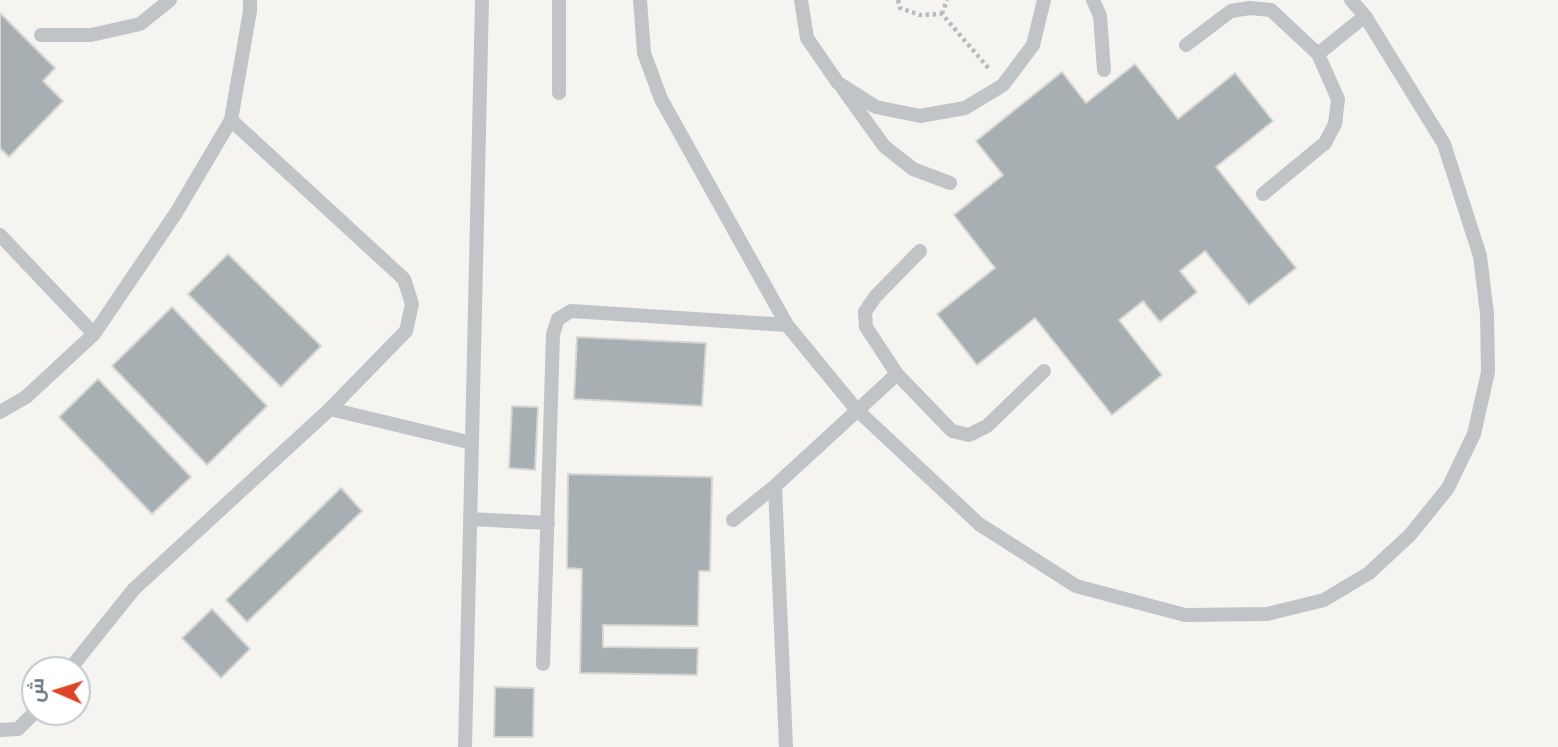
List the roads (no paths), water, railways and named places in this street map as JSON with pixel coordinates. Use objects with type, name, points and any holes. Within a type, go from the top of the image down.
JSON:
[{"type":"lane","points":[[41,35],[91,35],[139,24],[170,0]]},
{"type":"lane","points":[[0,412],[26,397],[94,334],[176,214],[231,120],[250,0]]},
{"type":"lane","points":[[465,747],[482,0]]},
{"type":"lane","points":[[559,0],[559,93]]},
{"type":"lane","points":[[640,0],[644,53],[661,99],[787,324],[856,409],[979,524],[1076,586],[1185,615],[1267,614],[1324,600],[1369,573],[1410,535],[1448,488],[1474,434],[1488,372],[1487,314],[1480,256],[1444,144],[1365,16],[1351,0]]},
{"type":"lane","points":[[801,0],[807,38],[884,146],[913,169],[950,183]]},
{"type":"lane","points":[[838,83],[876,107],[920,116],[965,108],[1003,85],[1033,45],[1044,0]]},
{"type":"lane","points":[[1093,0],[1100,16],[1104,70]]},
{"type":"lane","points":[[1186,45],[1231,10],[1250,8],[1270,10],[1318,54],[1338,99],[1335,124],[1325,143],[1263,194]]},
{"type":"lane","points":[[1318,54],[1365,16]]},
{"type":"lane","points":[[80,656],[134,589],[330,409],[406,331],[412,304],[404,279],[231,120]]},
{"type":"lane","points":[[0,235],[94,334]]},
{"type":"lane","points":[[920,251],[875,297],[865,312],[866,327],[897,374],[952,431],[969,435],[987,426],[1044,371]]},
{"type":"lane","points":[[542,664],[553,334],[558,319],[571,311],[787,324]]},
{"type":"lane","points":[[733,520],[775,486],[897,374]]},
{"type":"lane","points":[[330,409],[472,443]]},
{"type":"lane","points":[[775,486],[786,747]]},
{"type":"lane","points":[[470,519],[548,523]]},
{"type":"lane","points":[[0,730],[18,729],[21,726]]}]
